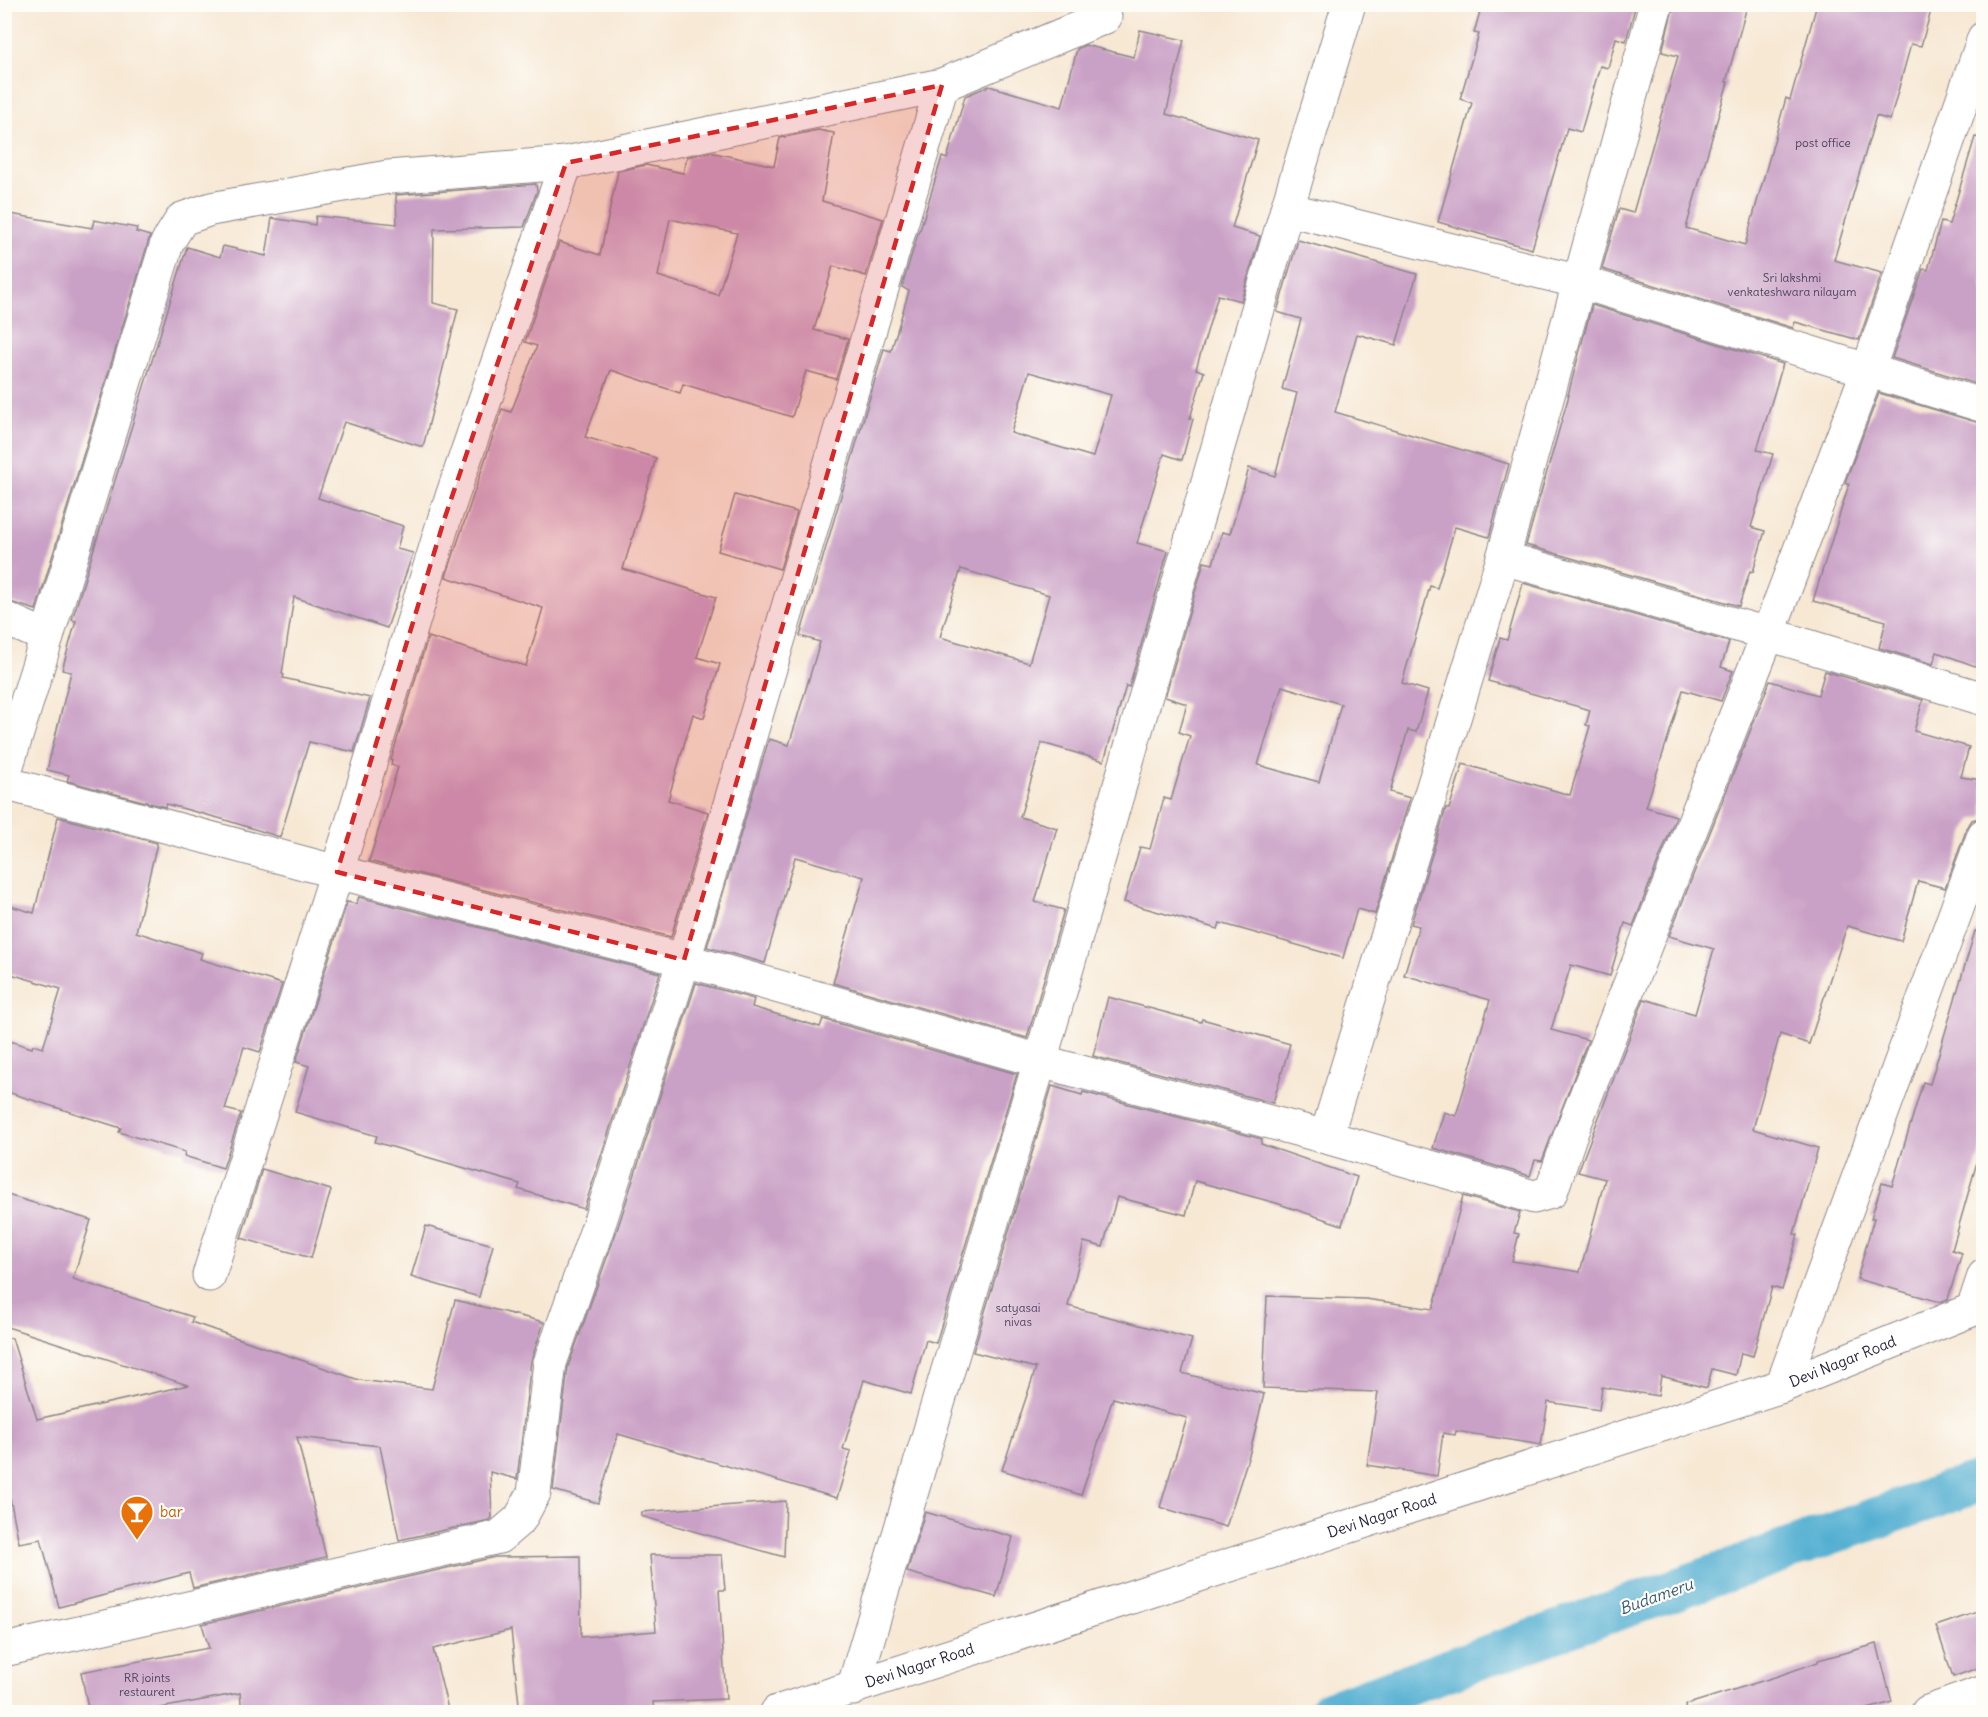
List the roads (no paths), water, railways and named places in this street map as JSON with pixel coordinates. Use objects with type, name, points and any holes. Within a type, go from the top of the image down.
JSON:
[{"type":"street","points":[[853,1689],[1041,1061],[1287,209],[1349,4]]},
{"type":"street","points":[[1326,1137],[1503,558],[1656,4]]},
{"type":"street","points":[[4,775],[167,243],[182,219],[211,209],[388,177],[566,163],[942,85],[1105,17]]},
{"type":"street","points":[[4,783],[337,872],[684,960],[1041,1061],[1326,1137],[1534,1197],[1551,1192],[1570,1136],[1768,634],[1868,370],[1983,38]]},
{"type":"street","points":[[4,1650],[499,1537],[520,1519],[534,1493],[550,1363],[601,1218],[684,960],[942,85]]},
{"type":"street","points":[[209,1275],[337,872],[446,517],[566,163]]},
{"type":"street","points":[[1287,209],[1580,282],[1983,406]]},
{"type":"street","points":[[1503,558],[1983,699]]},
{"type":"street","points":[[4,618],[47,637]]},
{"type":"street","points":[[1782,1386],[1983,835]]},
{"type":"street","points":[[1978,1307],[1983,1276]]},
{"type":"street","name":"Devi Nagar Road","points":[[777,1713],[1782,1386],[1978,1307]]},
{"type":"street","points":[[1928,1713],[1983,1692]]},
{"type":"waterway","name":"Budameru","points":[[1329,1712],[1984,1480]]},
{"type":"place","name":"bar","points":[[137,1541]]}]
